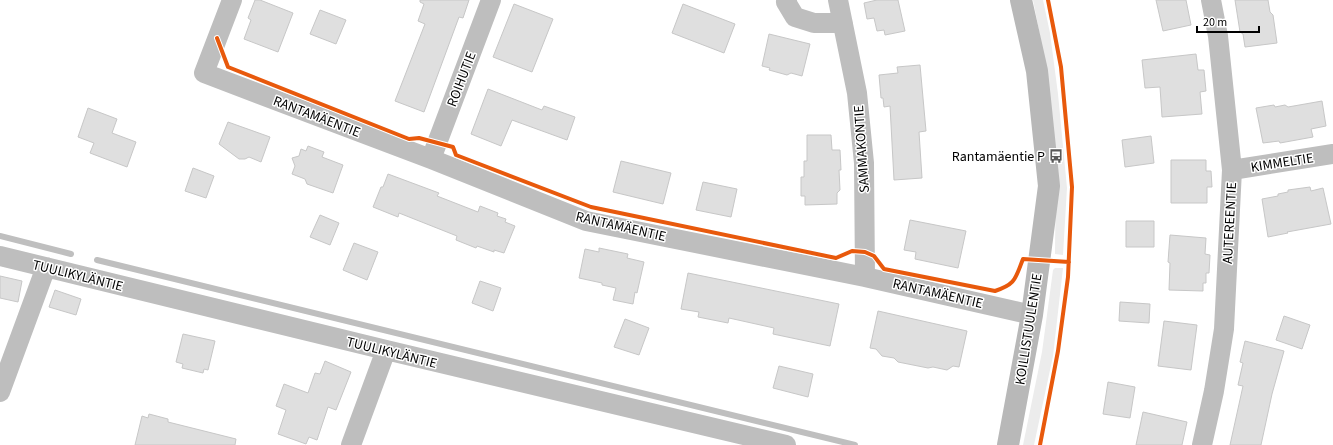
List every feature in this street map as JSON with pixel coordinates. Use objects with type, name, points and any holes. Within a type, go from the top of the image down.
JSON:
[{"type":"street","name":"RANTAMÄENTIE","points":[[232,0],[204,73],[431,159],[586,221],[865,276],[1032,315]]},
{"type":"street","name":"ROIHUTIE","points":[[431,159],[491,0]]},
{"type":"street","points":[[787,0],[786,2],[795,17],[814,22],[843,23]]},
{"type":"street","name":"SAMMAKONTIE","points":[[838,0],[857,93],[864,163],[865,276]]},
{"type":"street","name":"KOILLISTUULENTIE","points":[[1008,445],[1032,315],[1049,186],[1036,71],[1021,0]]},
{"type":"street","name":"AUTEREENTIE","points":[[1202,445],[1214,391],[1224,328],[1232,170],[1218,36],[1211,0]]},
{"type":"street","name":"KIMMELTIE","points":[[1232,170],[1333,154]]},
{"type":"street","name":"TUULIKYLÄNTIE","points":[[0,256],[786,445]]},
{"type":"street","points":[[0,392],[46,267]]},
{"type":"street","points":[[351,445],[386,350]]},
{"type":"shaded area","points":[[1033,0],[1043,0],[1050,33],[1058,94],[1067,188],[1063,255],[1055,254],[1056,184],[1053,138],[1045,69]]},
{"type":"shaded area","points":[[1055,268],[1063,268],[1053,356],[1034,445],[1023,445],[1042,352],[1053,270]]},
{"type":"building","points":[[255,0],[260,0],[293,13],[278,52],[244,39],[251,20],[248,18]]},
{"type":"building","points":[[420,0],[469,0],[463,18],[459,17],[424,112],[395,101],[425,24],[418,21],[424,4],[420,2]]},
{"type":"building","points":[[877,0],[898,0],[905,31],[885,35],[884,30],[877,31],[874,18],[867,19],[864,3]]},
{"type":"building","points":[[1156,0],[1186,0],[1191,25],[1163,31]]},
{"type":"building","points":[[1235,0],[1268,0],[1270,12],[1273,15],[1277,43],[1245,47],[1243,34],[1240,32]]},
{"type":"building","points":[[514,4],[553,19],[532,72],[493,57]]},
{"type":"building","points":[[683,4],[735,24],[724,53],[672,33]]},
{"type":"building","points":[[320,10],[346,20],[336,44],[310,34]]},
{"type":"building","points":[[769,34],[810,44],[802,76],[791,73],[787,75],[769,70],[770,68],[762,66]]},
{"type":"building","points":[[1196,54],[1198,70],[1204,70],[1206,91],[1200,92],[1202,114],[1162,117],[1160,87],[1145,88],[1142,60]]},
{"type":"building","points":[[920,65],[926,131],[919,132],[922,178],[894,180],[890,106],[884,107],[883,98],[881,98],[879,75],[898,73],[897,67]]},
{"type":"building","points":[[488,89],[542,110],[544,106],[575,117],[567,140],[512,120],[501,146],[471,134]]},
{"type":"building","points":[[1322,101],[1326,126],[1311,129],[1313,137],[1280,143],[1279,141],[1263,143],[1256,108],[1274,105],[1275,107],[1285,105],[1288,107]]},
{"type":"building","points":[[88,108],[117,119],[112,133],[136,142],[127,167],[90,153],[94,143],[78,137]]},
{"type":"building","points":[[228,122],[270,137],[261,162],[249,157],[239,159],[219,144]]},
{"type":"building","points":[[807,135],[831,135],[832,150],[840,150],[840,190],[837,193],[837,204],[805,205],[805,196],[801,196],[801,177],[804,177],[804,161],[807,161]]},
{"type":"building","points":[[1151,136],[1154,163],[1125,167],[1122,140]]},
{"type":"building","points":[[308,146],[324,152],[322,157],[343,165],[333,193],[307,184],[305,179],[292,174],[295,166],[292,158],[299,156],[301,149],[306,151]]},
{"type":"building","points":[[1171,160],[1206,160],[1206,171],[1211,171],[1212,187],[1207,187],[1207,203],[1171,203]]},
{"type":"building","points":[[621,161],[671,173],[663,204],[613,192]]},
{"type":"building","points":[[193,168],[214,176],[206,198],[185,191]]},
{"type":"building","points":[[388,174],[439,193],[437,196],[478,212],[480,206],[498,213],[497,216],[506,219],[505,222],[515,226],[504,253],[494,250],[494,252],[477,246],[476,248],[456,240],[457,236],[399,213],[398,217],[373,207]]},
{"type":"building","points":[[703,182],[737,189],[731,217],[696,210]]},
{"type":"building","points":[[1310,187],[1311,191],[1323,188],[1331,224],[1268,237],[1262,199],[1278,196],[1278,194],[1288,192],[1288,190]]},
{"type":"building","points":[[320,215],[339,223],[330,245],[310,237]]},
{"type":"building","points":[[910,220],[966,231],[958,268],[915,259],[916,252],[904,250]]},
{"type":"building","points":[[1126,221],[1154,221],[1154,247],[1126,247]]},
{"type":"building","points":[[1170,235],[1206,238],[1205,254],[1210,255],[1209,273],[1206,273],[1206,283],[1203,283],[1203,291],[1169,290],[1170,263],[1168,262]]},
{"type":"building","points":[[354,243],[378,252],[367,280],[343,270]]},
{"type":"building","points":[[599,248],[628,254],[627,258],[644,262],[633,304],[613,300],[616,288],[579,278],[585,249],[599,252]]},
{"type":"building","points":[[688,273],[839,304],[830,346],[773,334],[774,328],[729,318],[728,323],[698,317],[699,312],[681,309]]},
{"type":"building","points":[[0,276],[22,281],[18,302],[0,298]]},
{"type":"building","points":[[480,281],[501,288],[493,311],[472,303]]},
{"type":"building","points":[[55,290],[81,299],[76,315],[49,307]]},
{"type":"building","points":[[1120,302],[1150,304],[1149,323],[1119,321]]},
{"type":"building","points":[[878,311],[967,331],[959,367],[953,366],[947,370],[898,362],[894,358],[882,356],[876,349],[870,348]]},
{"type":"building","points":[[1284,316],[1310,325],[1302,349],[1276,340]]},
{"type":"building","points":[[625,319],[649,328],[639,355],[614,347]]},
{"type":"building","points":[[1164,321],[1197,325],[1191,370],[1158,366]]},
{"type":"building","points":[[183,334],[215,341],[208,370],[204,369],[203,373],[182,368],[183,364],[176,362]]},
{"type":"building","points":[[1245,341],[1284,351],[1272,394],[1261,445],[1230,445],[1243,386],[1238,385],[1243,363],[1240,362]]},
{"type":"building","points":[[325,361],[351,372],[336,410],[328,407],[317,440],[309,437],[306,444],[278,434],[286,410],[276,406],[284,384],[308,393],[315,373],[320,374]]},
{"type":"building","points":[[779,366],[813,374],[808,397],[773,388]]},
{"type":"building","points":[[1108,382],[1135,387],[1130,418],[1103,414]]},
{"type":"building","points":[[1143,412],[1187,422],[1182,445],[1136,445]]},
{"type":"building","points":[[149,414],[168,419],[168,422],[236,439],[235,445],[135,445],[142,416],[148,418]]},
{"type":"waterway","points":[[0,236],[71,254]]},
{"type":"waterway","points":[[97,260],[855,445]]},
{"type":"cycle path","points":[[1040,445],[1058,351],[1068,277],[1072,187],[1061,67],[1048,0]]},
{"type":"cycle path","points":[[217,38],[228,67],[409,139],[419,138],[453,147],[456,155],[591,207],[836,258],[852,251],[865,252],[874,256],[884,269],[995,291],[1007,286],[1014,280],[1023,259],[1069,262]]},
{"type":"place","name":"Rantamäentie P","points":[[1056,156]]}]
